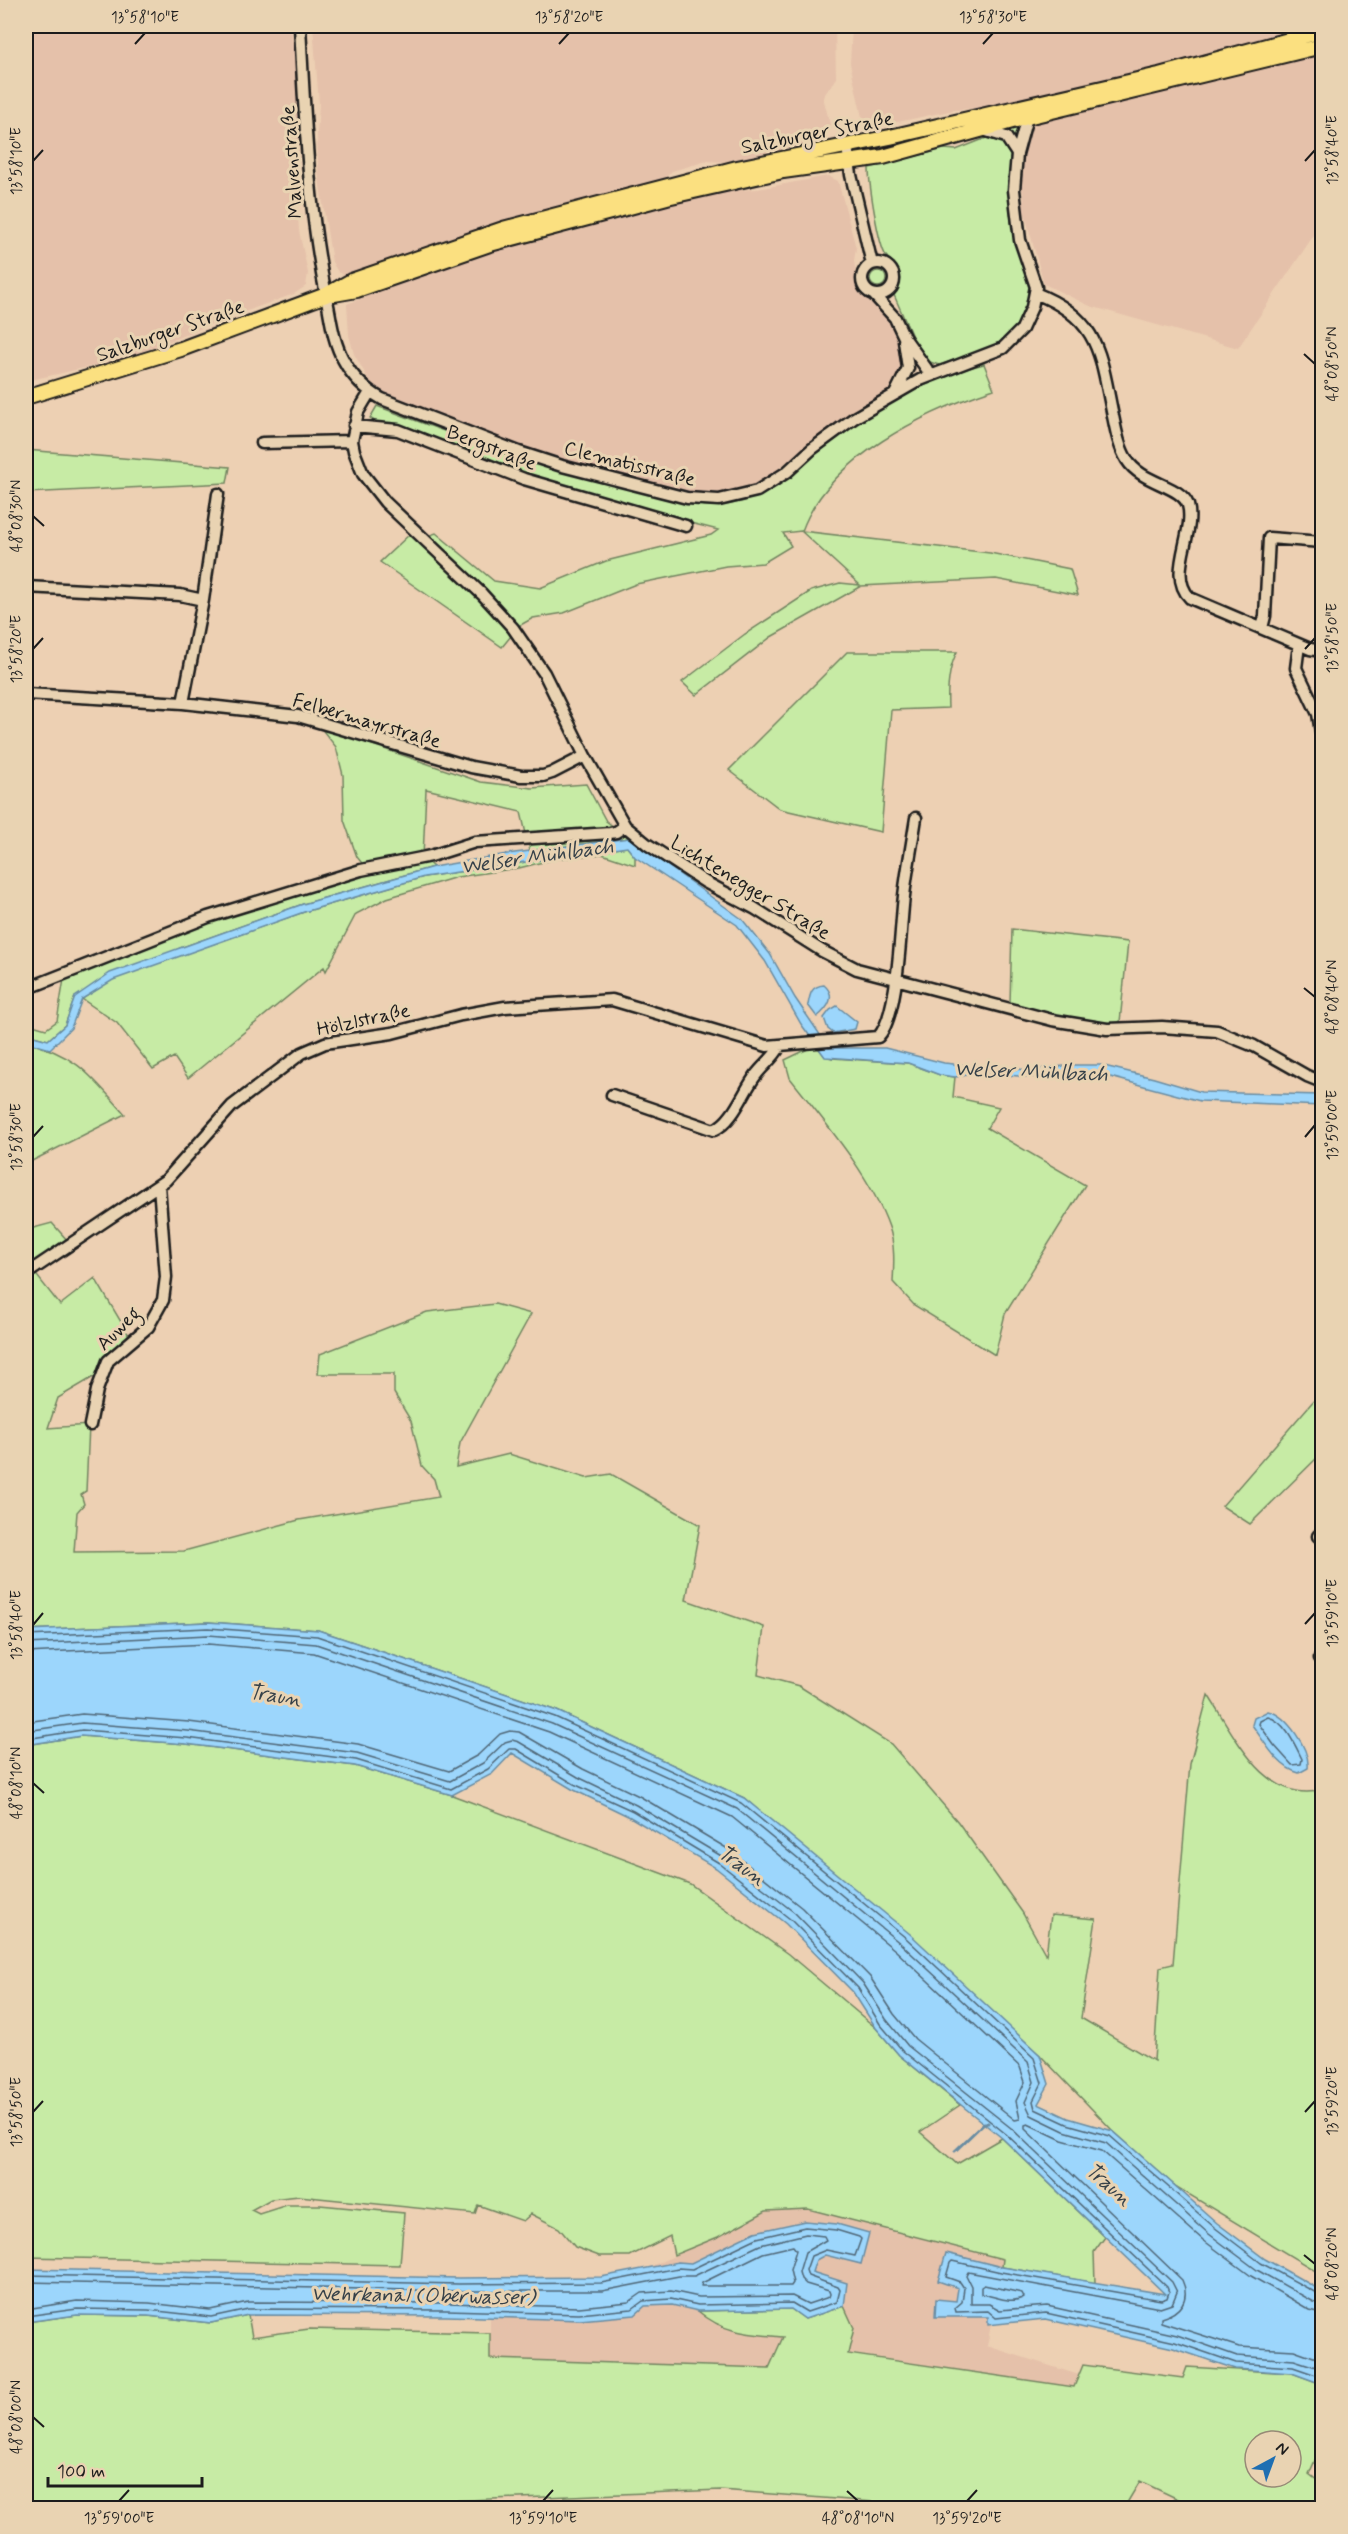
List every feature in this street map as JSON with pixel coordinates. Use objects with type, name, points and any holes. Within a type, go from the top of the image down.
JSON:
[{"type":"main road","name":"Salzburger Straße","points":[[26,397],[162,356],[326,295],[351,280],[503,229],[737,168],[847,146],[1160,75],[1323,31]]},
{"type":"main road","name":"Salzburger Straße","points":[[326,295],[357,290],[490,244],[667,197],[783,171],[849,163],[914,150],[1027,117],[1323,46]]},
{"type":"street","name":"Malvenstraße","points":[[300,26],[309,182],[316,248],[326,295]]},
{"type":"street","points":[[1027,117],[1017,154],[1016,212],[1020,240],[1034,277],[1035,293],[1079,318],[1092,337],[1100,357],[1118,436],[1128,460],[1141,475],[1175,490],[1187,503],[1189,518],[1182,573],[1186,594],[1190,598],[1299,645],[1323,651]]},
{"type":"street","points":[[980,129],[1006,137],[1017,154]]},
{"type":"street","points":[[847,146],[872,264]]},
{"type":"street","points":[[891,290],[880,296],[868,292],[862,280],[867,268],[872,264],[887,265],[892,271],[894,282],[891,290],[895,318]]},
{"type":"street","name":"Clematisstraße","points":[[370,392],[401,408],[519,452],[574,469],[687,498],[703,500],[738,497],[772,483],[832,433],[895,394],[926,377],[990,354],[1008,344],[1025,323],[1035,293]]},
{"type":"street","points":[[326,295],[335,343],[350,372],[370,392]]},
{"type":"street","points":[[874,295],[895,318],[926,377]]},
{"type":"street","points":[[895,394],[908,368],[904,337]]},
{"type":"street","points":[[908,368],[926,377]]},
{"type":"street","name":"Lichtenegger Straße","points":[[370,392],[358,412],[352,441],[363,474],[385,502],[482,594],[513,628],[544,674],[585,756],[625,826],[647,844],[705,882],[857,969],[1074,1024],[1107,1029],[1162,1027],[1217,1031],[1254,1046],[1307,1076],[1323,1082]]},
{"type":"street","name":"Bergstraße","points":[[354,426],[398,430],[524,479],[686,525]]},
{"type":"street","points":[[262,443],[352,441]]},
{"type":"street","points":[[183,703],[203,600],[218,495]]},
{"type":"street","points":[[1262,628],[1265,616],[1269,538],[1323,542]]},
{"type":"street","points":[[26,587],[180,596],[203,600]]},
{"type":"street","points":[[1299,645],[1296,668],[1318,714],[1323,738]]},
{"type":"street","name":"Felbermayrstraße","points":[[26,694],[183,703],[298,716],[449,761],[521,776],[543,776],[585,756]]},
{"type":"street","points":[[895,980],[904,895],[916,818]]},
{"type":"street","points":[[26,989],[208,917],[361,870],[431,856],[475,842],[610,833],[625,826]]},
{"type":"street","name":"Hölzlstraße","points":[[26,1274],[159,1185],[178,1169],[210,1129],[232,1107],[302,1053],[336,1040],[392,1033],[495,1009],[612,1000],[754,1044],[780,1046],[874,1039],[881,1034],[888,1019],[895,980]]},
{"type":"street","points":[[612,1095],[714,1130],[728,1120],[757,1074],[776,1055],[780,1046]]},
{"type":"street","name":"Auweg","points":[[90,1425],[97,1390],[108,1360],[148,1327],[163,1300],[166,1276],[159,1185]]},
{"type":"shaded area","points":[[26,26],[291,26],[300,105],[297,198],[299,231],[308,273],[306,286],[294,294],[111,362],[26,381]]},
{"type":"shaded area","points":[[313,26],[835,26],[836,78],[823,97],[831,128],[825,136],[806,144],[724,162],[707,161],[672,171],[663,180],[408,252],[346,276],[338,272],[332,262],[318,172],[319,104]]},
{"type":"shaded area","points":[[852,26],[1300,26],[1290,34],[1041,98],[989,108],[954,110],[879,126],[870,124],[862,117],[850,63]]},
{"type":"shaded area","points":[[1322,53],[1322,223],[1238,348],[1090,306],[1044,284],[1022,204],[1024,200],[1021,184],[1023,139],[1027,123]]},
{"type":"shaded area","points":[[828,176],[838,181],[856,248],[854,261],[858,287],[888,318],[904,356],[899,378],[885,394],[836,424],[780,472],[755,486],[727,494],[700,496],[568,462],[496,439],[389,397],[370,382],[354,354],[349,335],[347,304],[465,259],[576,231],[589,222],[720,191],[758,189]]},
{"type":"shaded area","points":[[808,2209],[1003,2259],[987,2346],[1079,2375],[1074,2387],[848,2353],[854,2328],[699,2311],[712,2323],[739,2333],[783,2337],[769,2368],[490,2359],[490,2317],[580,2320],[635,2315],[642,2270],[718,2237],[766,2211]]},
{"type":"green space","points":[[1019,125],[1008,177],[1011,222],[1029,285],[1026,312],[1008,338],[988,350],[939,365],[927,361],[917,348],[894,295],[900,285],[900,274],[886,256],[880,239],[872,200],[869,168],[944,149],[956,150]]},
{"type":"green space","points":[[878,271],[886,279],[878,287],[870,279]]},
{"type":"green space","points":[[984,364],[994,389],[910,425],[882,441],[856,460],[833,481],[815,505],[802,531],[990,553],[1070,569],[1078,595],[996,579],[861,586],[771,637],[696,695],[682,682],[745,634],[811,591],[840,583],[860,585],[801,531],[783,533],[791,546],[763,563],[726,566],[636,584],[564,613],[533,618],[517,627],[427,536],[436,533],[494,581],[540,588],[606,561],[711,535],[718,530],[607,502],[524,477],[486,463],[409,428],[379,423],[370,418],[377,406],[547,467],[692,504],[722,505],[751,499],[771,490],[846,430],[883,406],[945,376]]},
{"type":"green space","points":[[26,450],[230,467],[227,483],[26,493]]},
{"type":"green space","points":[[410,534],[495,615],[511,636],[502,647],[380,562]]},
{"type":"green space","points":[[847,652],[957,652],[949,679],[948,708],[891,710],[881,832],[780,809],[729,770]]},
{"type":"green space","points":[[320,727],[481,782],[532,788],[586,784],[606,821],[629,838],[530,851],[521,812],[426,789],[423,858],[433,867],[303,904],[180,948],[75,997],[65,1025],[48,1040],[26,1034],[26,1023],[46,1029],[57,1021],[64,979],[253,907],[369,872],[357,857],[344,820],[343,775],[336,747]]},
{"type":"green space","points":[[627,847],[635,857],[635,865],[602,854],[555,859],[519,868],[457,877],[387,898],[356,914],[326,971],[324,967],[188,1078],[174,1057],[153,1069],[117,1023],[82,999],[113,979],[304,912],[424,877]]},
{"type":"green space","points":[[1012,929],[1128,942],[1120,1022],[1084,1024],[1010,1003]]},
{"type":"green space","points":[[26,1042],[44,1047],[71,1060],[92,1078],[125,1114],[26,1164]]},
{"type":"green space","points":[[816,1045],[825,1056],[832,1058],[908,1063],[940,1075],[955,1077],[953,1097],[999,1107],[987,1128],[1085,1185],[1005,1314],[995,1355],[914,1305],[893,1282],[894,1261],[889,1227],[871,1188],[846,1150],[790,1078],[785,1060]]},
{"type":"green space","points":[[52,1223],[67,1240],[30,1267],[60,1305],[95,1278],[130,1337],[104,1357],[97,1375],[58,1398],[48,1428],[89,1425],[86,1491],[81,1494],[84,1504],[77,1512],[74,1552],[184,1551],[299,1520],[439,1497],[434,1479],[422,1466],[411,1421],[394,1393],[394,1374],[318,1374],[320,1354],[427,1312],[495,1304],[531,1314],[460,1443],[456,1467],[509,1454],[586,1478],[611,1474],[700,1525],[686,1600],[764,1627],[758,1675],[799,1686],[891,1744],[958,1822],[1022,1912],[1046,1955],[1051,1915],[1096,1919],[1081,2018],[1154,2061],[1160,1967],[1173,1964],[1190,1764],[1208,1695],[1240,1746],[1268,1777],[1284,1787],[1302,1792],[1322,1790],[1322,2275],[1175,2186],[1113,2131],[1040,2055],[744,1798],[557,1711],[318,1630],[208,1622],[26,1630],[26,1230]]},
{"type":"green space","points":[[1322,1391],[1322,1453],[1250,1524],[1222,1506]]},
{"type":"green space","points":[[81,1736],[186,1744],[355,1766],[452,1795],[690,1884],[788,1954],[876,2028],[899,2055],[960,2105],[920,2132],[957,2164],[1002,2138],[1105,2237],[1094,2252],[1095,2283],[1002,2267],[1003,2259],[808,2209],[766,2211],[718,2237],[674,2255],[670,2236],[630,2256],[599,2256],[575,2247],[559,2228],[531,2214],[523,2221],[478,2205],[475,2214],[299,2196],[271,2199],[251,2210],[259,2214],[287,2205],[320,2205],[404,2213],[400,2265],[26,2257],[26,1745]]},
{"type":"green space","points":[[844,2306],[854,2328],[848,2354],[1074,2387],[1083,2365],[1183,2378],[1187,2367],[1292,2373],[1322,2384],[1322,2449],[1309,2474],[1322,2484],[1322,2508],[1295,2508],[1287,2505],[1285,2508],[1197,2508],[1140,2481],[1124,2508],[952,2508],[721,2490],[442,2501],[411,2508],[291,2508],[260,2503],[222,2508],[26,2508],[26,2322],[77,2315],[148,2316],[211,2323],[248,2315],[252,2337],[309,2329],[490,2333],[490,2359],[769,2368],[783,2337],[748,2334],[728,2329],[698,2311],[791,2309],[805,2319]]},
{"type":"water","name":"Welser Mühlbach","points":[[629,838],[742,919],[770,954],[795,998],[829,1048],[885,1048],[944,1063],[983,1067],[1031,1070],[1072,1065],[1100,1065],[1201,1092],[1322,1095],[1322,1106],[1200,1101],[1099,1074],[1032,1077],[980,1073],[955,1077],[940,1075],[908,1063],[825,1057],[801,1024],[765,961],[737,925],[635,857],[627,847],[424,877],[304,912],[113,980],[82,999],[71,1028],[50,1049],[26,1042],[26,1034],[48,1040],[65,1025],[75,997],[110,973],[303,904],[433,867],[507,854]]},
{"type":"water","points":[[824,985],[830,993],[830,1002],[817,1017],[808,1005],[812,991]]},
{"type":"water","points":[[837,1006],[857,1022],[855,1029],[833,1033],[828,1029],[824,1018],[830,1010]]},
{"type":"water","name":"Traun","points":[[208,1622],[318,1630],[557,1711],[744,1798],[910,1934],[1040,2055],[1049,2084],[1038,2104],[1068,2118],[1113,2131],[1217,2223],[1265,2259],[1322,2291],[1322,2384],[1292,2373],[1235,2369],[1173,2348],[1045,2319],[988,2325],[988,2317],[935,2317],[936,2299],[956,2301],[958,2288],[938,2281],[946,2253],[1002,2267],[1165,2294],[1002,2138],[899,2055],[876,2028],[853,1992],[786,1924],[716,1868],[630,1817],[572,1789],[512,1753],[492,1774],[452,1795],[355,1766],[186,1744],[81,1736],[26,1745],[26,1630]]},
{"type":"water","points":[[1268,1711],[1283,1719],[1296,1734],[1308,1760],[1308,1768],[1299,1773],[1284,1766],[1252,1725],[1254,1718]]},
{"type":"water","name":"Wehrkanal (Oberwasser)","points":[[805,2221],[837,2224],[869,2233],[861,2264],[825,2255],[816,2260],[812,2272],[847,2283],[844,2306],[805,2319],[791,2309],[698,2311],[672,2305],[645,2306],[635,2315],[580,2320],[447,2316],[248,2315],[211,2323],[148,2316],[77,2315],[26,2322],[26,2269],[459,2278],[601,2277],[678,2262],[691,2263],[755,2232]]},
{"type":"waterway","points":[[955,2151],[984,2123],[988,2123]]}]
